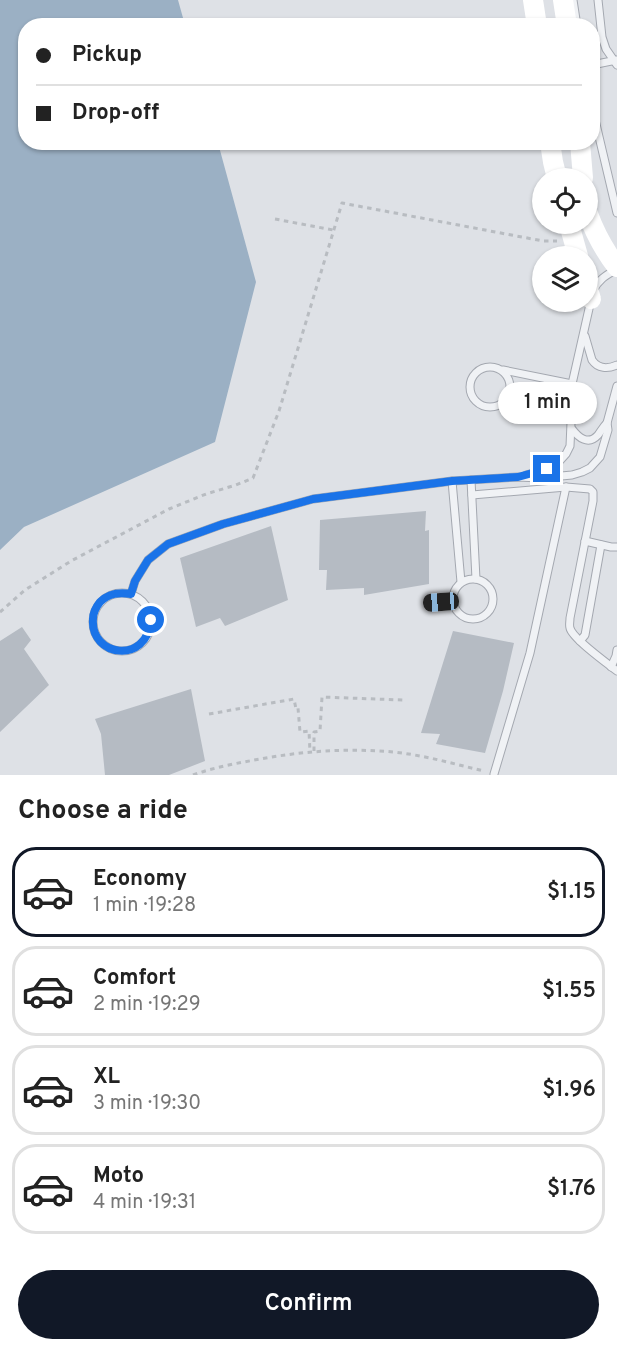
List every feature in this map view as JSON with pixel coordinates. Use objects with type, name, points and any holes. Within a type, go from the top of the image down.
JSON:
[{"type":"street","points":[[533,0],[536,18]]},
{"type":"street","points":[[563,0],[566,18]]},
{"type":"street","points":[[551,150],[554,168]]},
{"type":"street","points":[[581,150],[582,168]]},
{"type":"street","points":[[596,234],[617,268]]},
{"type":"lane","points":[[573,0],[576,18]]},
{"type":"lane","points":[[598,0],[600,18]]},
{"type":"lane","points":[[600,18],[606,49],[616,62]]},
{"type":"lane","points":[[600,64],[616,62]]},
{"type":"lane","points":[[600,141],[617,213]]},
{"type":"lane","points":[[598,282],[617,268]]},
{"type":"lane","points":[[518,477],[547,469],[567,454],[572,429],[569,402],[587,312]]},
{"type":"lane","points":[[584,334],[594,364],[603,368],[617,365]]},
{"type":"lane","points":[[501,370],[509,379],[510,392],[503,403],[491,407],[479,404],[471,395],[470,382],[477,371],[482,368],[488,367],[572,384]]},
{"type":"lane","points":[[131,594],[135,581],[148,560],[168,544],[223,524],[313,499],[452,481],[572,476],[590,468],[600,457],[616,391]]},
{"type":"lane","points":[[510,392],[569,402]]},
{"type":"lane","points":[[572,429],[580,439],[590,440],[599,434],[607,423]]},
{"type":"lane","points":[[471,480],[476,579]]},
{"type":"lane","points":[[452,481],[461,582]]},
{"type":"lane","points":[[472,495],[566,488],[590,489],[592,501],[570,618],[570,629],[580,641],[614,669]]},
{"type":"lane","points":[[494,774],[530,653],[566,488]]},
{"type":"lane","points":[[585,541],[617,547]]},
{"type":"lane","points":[[580,641],[585,635],[601,545]]},
{"type":"lane","points":[[476,579],[485,582],[491,590],[493,599],[491,608],[480,618],[466,618],[454,607],[455,589],[461,582],[476,579]]},
{"type":"lane","points":[[115,594],[131,594],[145,604],[151,620],[150,629],[147,637],[135,648],[127,651],[111,649],[98,639],[94,631],[93,615],[101,601],[108,597],[115,594]]},
{"type":"lane","points":[[428,603],[453,601]]},
{"type":"lane","points":[[614,669],[617,650]]},
{"type":"path","points":[[0,612],[26,591],[71,561],[169,509],[252,478],[279,411],[342,202],[550,242]]},
{"type":"path","points":[[275,219],[333,230]]},
{"type":"path","points":[[312,752],[314,732],[320,731],[322,697],[403,700]]},
{"type":"path","points":[[209,714],[294,699],[296,709],[298,708],[300,732],[309,731],[312,752]]},
{"type":"path","points":[[193,775],[234,764],[312,752],[351,750],[395,752],[494,774]]},
{"type":"water","points":[[0,0],[178,0],[183,18],[18,18],[18,150],[220,150],[256,282],[215,442],[24,527],[0,550]]},
{"type":"building","points":[[426,511],[425,531],[429,530],[429,584],[364,595],[364,588],[326,590],[327,570],[319,570],[320,520]]},
{"type":"building","points":[[271,526],[288,600],[225,626],[220,618],[196,627],[180,558]]},
{"type":"building","points":[[22,627],[31,640],[24,649],[49,685],[0,732],[0,641]]},
{"type":"building","points":[[453,631],[514,643],[485,753],[436,744],[440,734],[421,733]]},
{"type":"building","points":[[191,689],[205,761],[169,775],[105,775],[101,734],[95,719]]},
{"type":"route","points":[[151,620],[147,637],[142,643],[127,651],[119,651],[111,649],[98,639],[94,631],[93,615],[101,601],[108,597],[115,594],[131,594],[135,581],[148,560],[168,544],[223,524],[313,499],[452,481],[518,477],[547,469]]}]
